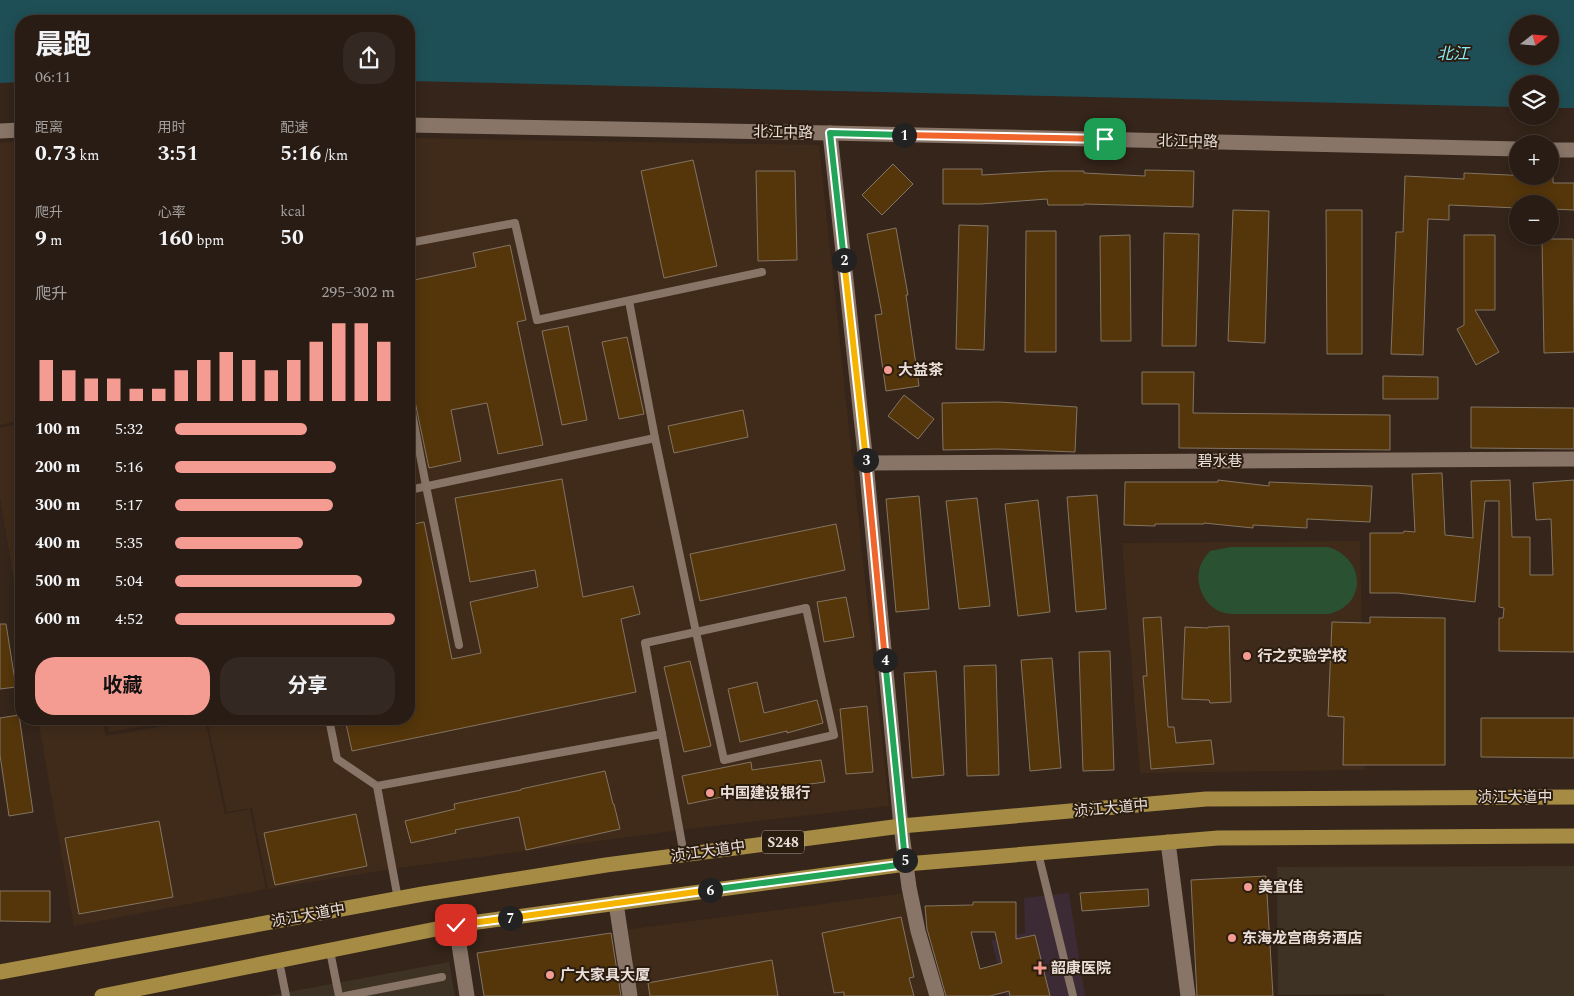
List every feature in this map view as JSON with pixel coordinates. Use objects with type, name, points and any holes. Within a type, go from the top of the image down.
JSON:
[{"type":"main road","name":"浈江大道中","points":[[0,972],[398,899],[606,865],[901,826],[1206,799],[1574,796]]},
{"type":"main road","points":[[102,996],[456,925],[906,864],[1218,838],[1574,836]]},
{"type":"street","name":"北江中路","points":[[415,125],[1509,149]]},
{"type":"street","points":[[0,131],[15,130]]},
{"type":"street","points":[[830,133],[866,463],[901,826],[918,931],[937,996]]},
{"type":"street","points":[[1559,150],[1574,150]]},
{"type":"street","name":"碧水巷","points":[[866,463],[1574,459]]},
{"type":"street","points":[[1168,842],[1188,996]]},
{"type":"street","points":[[616,903],[630,996]]},
{"type":"street","points":[[456,925],[468,996]]},
{"type":"lane","points":[[415,243],[515,223],[537,320],[762,272]]},
{"type":"lane","points":[[629,301],[655,438],[696,632],[724,760],[834,735],[806,608],[696,632],[645,643],[684,855]]},
{"type":"lane","points":[[415,428],[459,645]]},
{"type":"lane","points":[[415,489],[655,438]]},
{"type":"lane","points":[[330,725],[337,760],[377,786],[662,734]]},
{"type":"lane","points":[[377,786],[398,899]]},
{"type":"lane","points":[[1038,853],[1073,996]]},
{"type":"lane","points":[[330,950],[339,996]]},
{"type":"lane","points":[[279,961],[286,996]]},
{"type":"lane","points":[[345,996],[442,977]]},
{"type":"shaded area","points":[[415,138],[819,145],[889,806],[680,830],[392,869],[268,889],[252,808],[227,812],[208,725],[415,725]]},
{"type":"shaded area","points":[[15,142],[15,421],[0,425],[0,143]]},
{"type":"shaded area","points":[[15,425],[15,586],[0,498],[0,428]]},
{"type":"shaded area","name":"行之实验学校","points":[[1360,541],[1365,770],[1140,773],[1122,543]]},
{"type":"shaded area","points":[[39,725],[103,725],[106,736],[170,725],[206,725],[225,814],[250,809],[266,889],[74,926]]},
{"type":"shaded area","points":[[108,725],[150,725],[109,732]]},
{"type":"shaded area","points":[[1574,866],[1574,996],[1278,995],[1277,867]]},
{"type":"shaded area","points":[[906,893],[933,996],[634,996],[624,930]]},
{"type":"shaded area","name":"韶康医院","points":[[1069,893],[1085,996],[1006,996],[991,940],[1025,933],[1024,898]]},
{"type":"shaded area","points":[[449,962],[455,996],[267,996]]},
{"type":"green space","points":[[1231,547],[1328,547],[1340,553],[1355,570],[1356,591],[1342,609],[1329,614],[1231,614],[1220,612],[1206,600],[1200,589],[1199,571],[1210,551]]},
{"type":"water","name":"北江","points":[[0,0],[1574,0],[1574,108],[1559,108],[1559,75],[1509,75],[1509,107],[415,81],[415,15],[15,15],[15,82],[0,83]]},
{"type":"building","points":[[693,160],[717,266],[664,278],[641,171]]},
{"type":"building","points":[[893,164],[913,184],[882,215],[862,195]]},
{"type":"building","points":[[943,169],[982,169],[982,175],[1084,171],[1084,173],[1145,176],[1145,170],[1194,171],[1193,207],[1048,205],[1047,199],[981,204],[943,204]]},
{"type":"building","points":[[756,171],[795,171],[797,260],[758,261]]},
{"type":"building","points":[[1464,173],[1509,175],[1509,185],[1559,185],[1559,183],[1574,183],[1574,210],[1559,209],[1559,195],[1509,195],[1509,208],[1449,205],[1449,220],[1428,219],[1423,355],[1391,354],[1396,232],[1403,232],[1405,176],[1464,179]]},
{"type":"building","points":[[1233,210],[1269,211],[1265,343],[1228,341]]},
{"type":"building","points":[[1326,210],[1362,210],[1362,354],[1327,354]]},
{"type":"building","points":[[959,225],[988,226],[984,350],[956,349]]},
{"type":"building","points":[[896,228],[908,295],[906,295],[919,386],[886,391],[875,315],[882,314],[867,234]]},
{"type":"building","points":[[1026,231],[1056,231],[1056,352],[1025,352]]},
{"type":"building","points":[[1164,233],[1199,234],[1196,346],[1162,346]]},
{"type":"building","points":[[1130,235],[1131,341],[1101,341],[1100,236]]},
{"type":"building","points":[[1464,235],[1495,235],[1495,310],[1475,310],[1499,352],[1476,365],[1457,329],[1464,325]]},
{"type":"building","points":[[1559,239],[1573,239],[1574,352],[1544,353],[1542,245],[1559,245]]},
{"type":"building","points":[[510,245],[526,320],[517,322],[543,445],[498,454],[487,403],[451,410],[461,461],[429,468],[415,402],[415,280],[476,267],[473,253]]},
{"type":"building","points":[[568,326],[587,420],[562,425],[542,331]]},
{"type":"building","points":[[627,337],[644,414],[619,419],[602,342]]},
{"type":"building","points":[[1142,372],[1194,372],[1193,413],[1390,415],[1390,450],[1179,448],[1179,404],[1142,404]]},
{"type":"building","points":[[1383,376],[1438,377],[1438,399],[1383,399]]},
{"type":"building","points":[[904,395],[934,419],[918,439],[888,416]]},
{"type":"building","points":[[999,402],[1077,407],[1075,452],[999,449],[943,450],[942,403]]},
{"type":"building","points":[[1471,407],[1574,408],[1574,449],[1471,448]]},
{"type":"building","points":[[743,410],[748,437],[674,453],[668,426]]},
{"type":"building","points":[[1442,473],[1445,535],[1473,538],[1471,481],[1510,480],[1512,537],[1530,537],[1530,575],[1553,575],[1551,519],[1536,520],[1533,483],[1574,480],[1574,652],[1499,651],[1499,618],[1503,618],[1504,608],[1499,607],[1499,501],[1485,501],[1475,602],[1398,593],[1370,593],[1370,533],[1415,532],[1412,474]]},
{"type":"building","points":[[562,479],[583,597],[633,586],[640,614],[621,619],[636,692],[352,751],[346,725],[415,725],[415,524],[424,522],[452,659],[481,653],[470,602],[538,587],[535,570],[470,582],[455,498]]},
{"type":"building","points":[[1218,480],[1269,486],[1269,482],[1372,486],[1370,522],[1307,519],[1307,528],[1253,525],[1253,528],[1204,523],[1155,524],[1155,526],[1124,525],[1125,482],[1218,482]]},
{"type":"building","points":[[1097,495],[1106,609],[1076,612],[1067,497]]},
{"type":"building","points":[[919,496],[929,609],[896,612],[886,499]]},
{"type":"building","points":[[977,498],[990,606],[959,609],[946,501]]},
{"type":"building","points":[[1038,500],[1050,612],[1018,616],[1005,504]]},
{"type":"building","points":[[836,524],[845,570],[700,601],[690,554]]},
{"type":"building","points":[[846,597],[854,637],[824,642],[817,602]]},
{"type":"building","points":[[1161,617],[1168,727],[1174,727],[1176,743],[1211,740],[1214,764],[1151,769],[1143,676],[1147,676],[1143,618]]},
{"type":"building","points":[[1370,617],[1445,618],[1445,765],[1343,765],[1344,717],[1328,716],[1332,622],[1370,623]]},
{"type":"building","points":[[0,624],[6,624],[15,687],[0,689]]},
{"type":"building","points":[[1229,626],[1231,702],[1210,703],[1209,700],[1182,699],[1185,627],[1208,628]]},
{"type":"building","points":[[1110,651],[1114,770],[1083,771],[1079,652]]},
{"type":"building","points":[[1052,658],[1061,768],[1030,771],[1021,660]]},
{"type":"building","points":[[690,661],[711,746],[684,752],[664,667]]},
{"type":"building","points":[[996,665],[999,775],[967,776],[964,666]]},
{"type":"building","points":[[936,671],[944,775],[912,778],[904,673]]},
{"type":"building","points":[[757,682],[764,713],[817,700],[823,723],[787,733],[787,731],[740,742],[728,689]]},
{"type":"building","points":[[867,706],[873,772],[846,774],[840,709]]},
{"type":"building","points":[[15,716],[15,725],[20,725],[33,812],[9,816],[0,755],[0,718]]},
{"type":"building","points":[[1481,718],[1574,718],[1574,758],[1481,757]]},
{"type":"building","points":[[821,760],[825,782],[766,790],[765,788],[688,804],[682,776],[751,762],[752,770]]},
{"type":"building","points":[[605,771],[620,829],[526,850],[519,817],[455,830],[456,833],[411,843],[405,821],[455,809],[454,804]]},
{"type":"building","points":[[356,814],[367,866],[275,885],[264,833]]},
{"type":"building","points":[[159,821],[173,897],[79,914],[65,838]]},
{"type":"building","name":"东海龙宫商务酒店","points":[[1266,876],[1273,996],[1197,996],[1191,880]]},
{"type":"building","points":[[1148,889],[1149,906],[1082,911],[1080,893]]},
{"type":"building","points":[[0,891],[50,891],[50,922],[0,921]]},
{"type":"building","points":[[973,902],[1016,902],[1016,939],[1035,935],[1050,996],[1010,996],[1009,991],[990,996],[946,996],[927,929],[925,906],[973,905]],"holes":[[[971,932],[995,932],[1002,963],[980,969]]]},
{"type":"building","points":[[901,917],[914,977],[909,978],[914,996],[844,996],[844,992],[834,993],[822,933]]},
{"type":"building","name":"广大家具大厦","points":[[611,933],[621,996],[484,996],[477,953]]},
{"type":"building","points":[[772,960],[778,996],[650,996],[648,983]]},
{"type":"place","name":"大益茶","points":[[888,370]]},
{"type":"place","name":"行之实验学校","points":[[1247,656]]},
{"type":"place","name":"中国建设银行","points":[[710,793]]},
{"type":"place","name":"美宜佳","points":[[1248,887]]},
{"type":"place","name":"东海龙宫商务酒店","points":[[1232,938]]},
{"type":"place","name":"韶康医院","points":[[1040,968]]},
{"type":"place","name":"广大家具大厦","points":[[550,975]]},
{"type":"route","points":[[456,925],[906,864],[899,809],[866,463],[830,133],[1105,139]]}]
